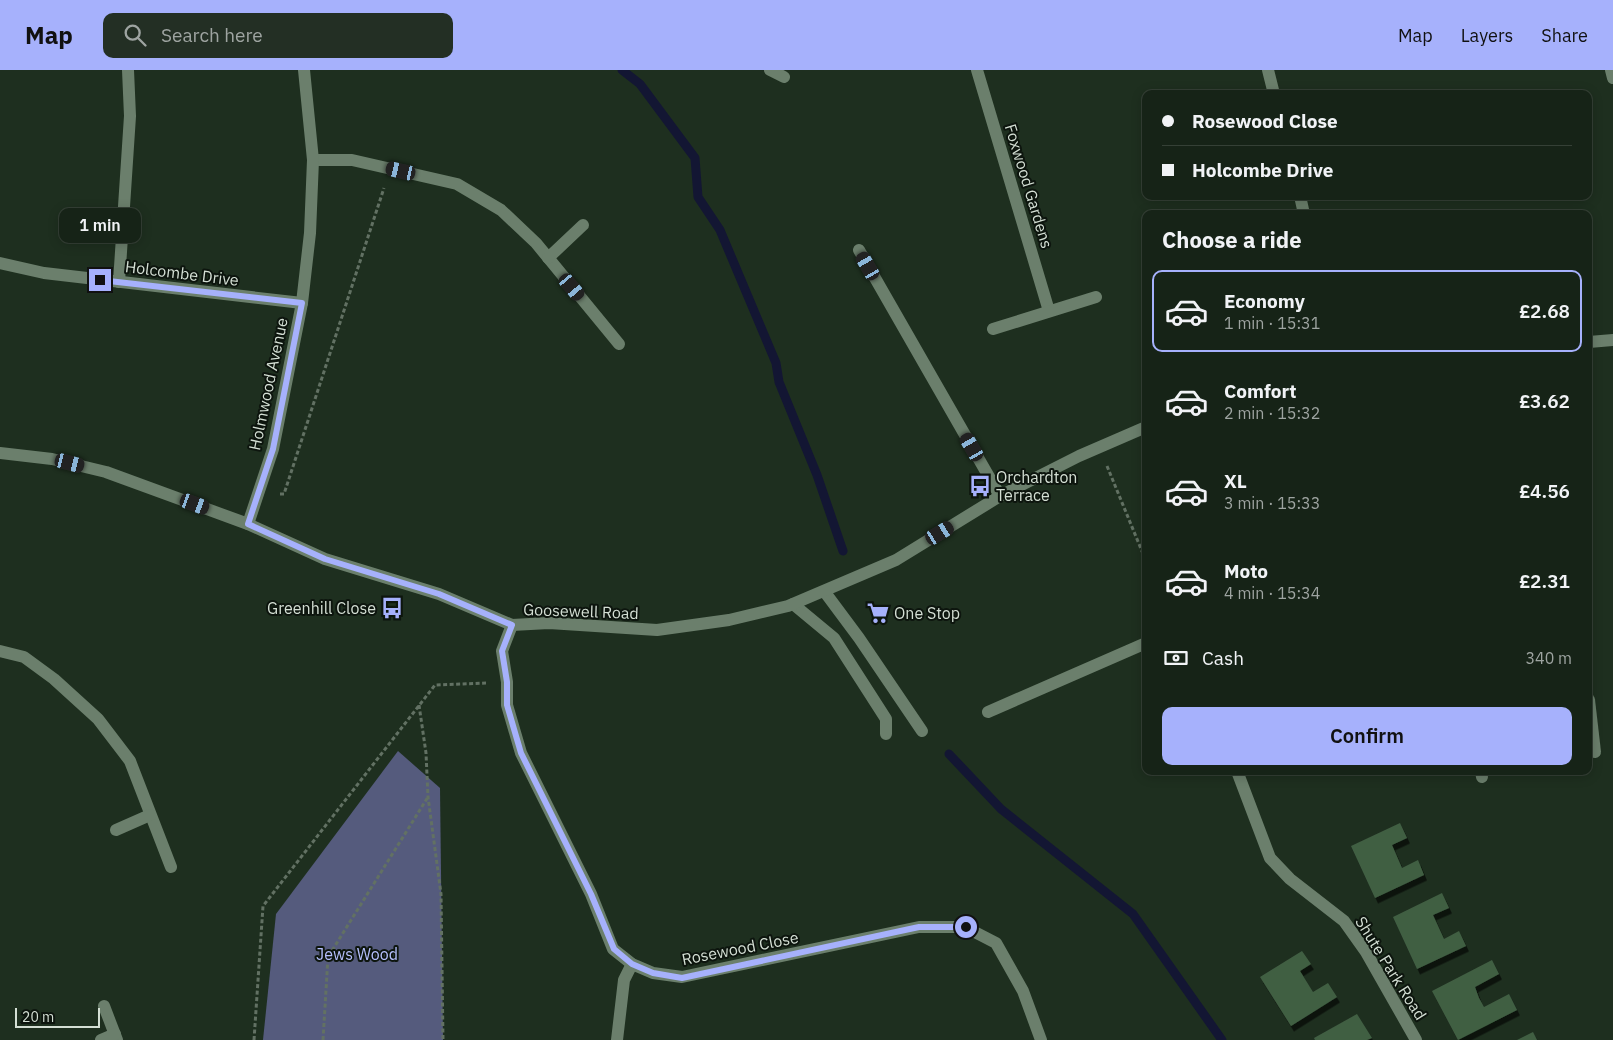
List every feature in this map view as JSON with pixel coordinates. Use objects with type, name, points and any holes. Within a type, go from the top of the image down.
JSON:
[{"type":"street","points":[[119,282],[130,116],[128,70]]},
{"type":"street","name":"Holmwood Avenue","points":[[248,524],[273,449],[302,303],[310,233],[313,160],[304,70]]},
{"type":"street","points":[[770,70],[784,77]]},
{"type":"street","name":"Foxwood Gardens","points":[[977,70],[1049,311]]},
{"type":"street","points":[[1268,70],[1273,90]]},
{"type":"street","points":[[1611,70],[1613,78]]},
{"type":"street","points":[[313,160],[352,160],[458,184],[501,210],[548,258],[619,344]]},
{"type":"street","points":[[548,258],[583,224]]},
{"type":"street","points":[[859,250],[1000,496]]},
{"type":"street","name":"Holcombe Drive","points":[[0,263],[44,273],[302,303]]},
{"type":"street","points":[[994,329],[1096,298]]},
{"type":"street","points":[[1592,342],[1613,340]]},
{"type":"street","name":"Goosewell Road","points":[[0,454],[52,459],[106,472],[248,524],[325,559],[439,594],[512,625],[549,623],[656,630],[728,620],[788,606],[896,560],[1000,496],[1099,447],[1142,429]]},
{"type":"street","points":[[827,595],[859,638],[922,731]]},
{"type":"street","points":[[793,604],[834,638],[886,719],[886,734]]},
{"type":"street","name":"Rosewood Close","points":[[512,625],[502,651],[507,682],[507,705],[521,753],[591,894],[614,949],[632,964],[653,973],[682,978],[919,927],[966,927],[996,943],[1023,991],[1041,1040]]},
{"type":"street","points":[[988,712],[1142,645]]},
{"type":"street","points":[[0,651],[24,657],[54,678],[98,719],[130,761],[170,867]]},
{"type":"street","points":[[1592,726],[1595,752]]},
{"type":"street","name":"Shute Park Road","points":[[1238,775],[1270,858],[1290,879],[1344,921],[1366,952],[1416,1040]]},
{"type":"street","points":[[116,830],[150,815]]},
{"type":"street","points":[[617,1040],[624,980],[632,964]]},
{"type":"street","points":[[100,1040],[116,1037],[104,1006]]},
{"type":"path","points":[[258,492],[284,494],[390,168]]},
{"type":"path","points":[[1099,447],[1142,550]]},
{"type":"path","points":[[254,1040],[264,906],[435,685],[507,682]]},
{"type":"path","points":[[419,705],[426,752],[428,796],[441,894],[443,1040]]},
{"type":"path","points":[[324,1040],[328,957],[428,796]]},
{"type":"green space","name":"Jews Wood","points":[[398,751],[440,788],[443,1040],[263,1040],[276,914]]},
{"type":"building","points":[[1400,823],[1407,838],[1392,845],[1402,868],[1418,860],[1424,875],[1375,898],[1351,846]]},
{"type":"building","points":[[1442,893],[1449,908],[1433,915],[1444,939],[1459,931],[1466,946],[1417,969],[1393,917]]},
{"type":"building","points":[[1302,951],[1311,964],[1300,971],[1313,992],[1328,983],[1337,997],[1291,1026],[1260,977]]},
{"type":"building","points":[[1492,960],[1499,974],[1475,987],[1479,998],[1484,1007],[1509,994],[1517,1010],[1458,1040],[1432,991]]},
{"type":"building","points":[[1357,1014],[1372,1038],[1367,1040],[1315,1040],[1314,1038]]},
{"type":"building","points":[[1533,1032],[1537,1040],[1517,1040]]},
{"type":"waterway","points":[[622,70],[640,84],[695,158],[698,197],[720,230],[776,363],[779,382],[817,475],[843,551]]},
{"type":"waterway","points":[[949,754],[1001,809],[1133,914],[1222,1040]]},
{"type":"place","name":"Orchardton Terrace","points":[[980,486]]},
{"type":"place","name":"Greenhill Close","points":[[392,608]]},
{"type":"place","name":"One Stop","points":[[878,613]]},
{"type":"route","points":[[100,280],[302,303],[273,449],[248,524],[325,559],[439,594],[482,610],[512,625],[502,651],[507,682],[507,705],[521,753],[591,894],[614,949],[632,964],[653,973],[682,978],[919,927],[966,927]]}]
